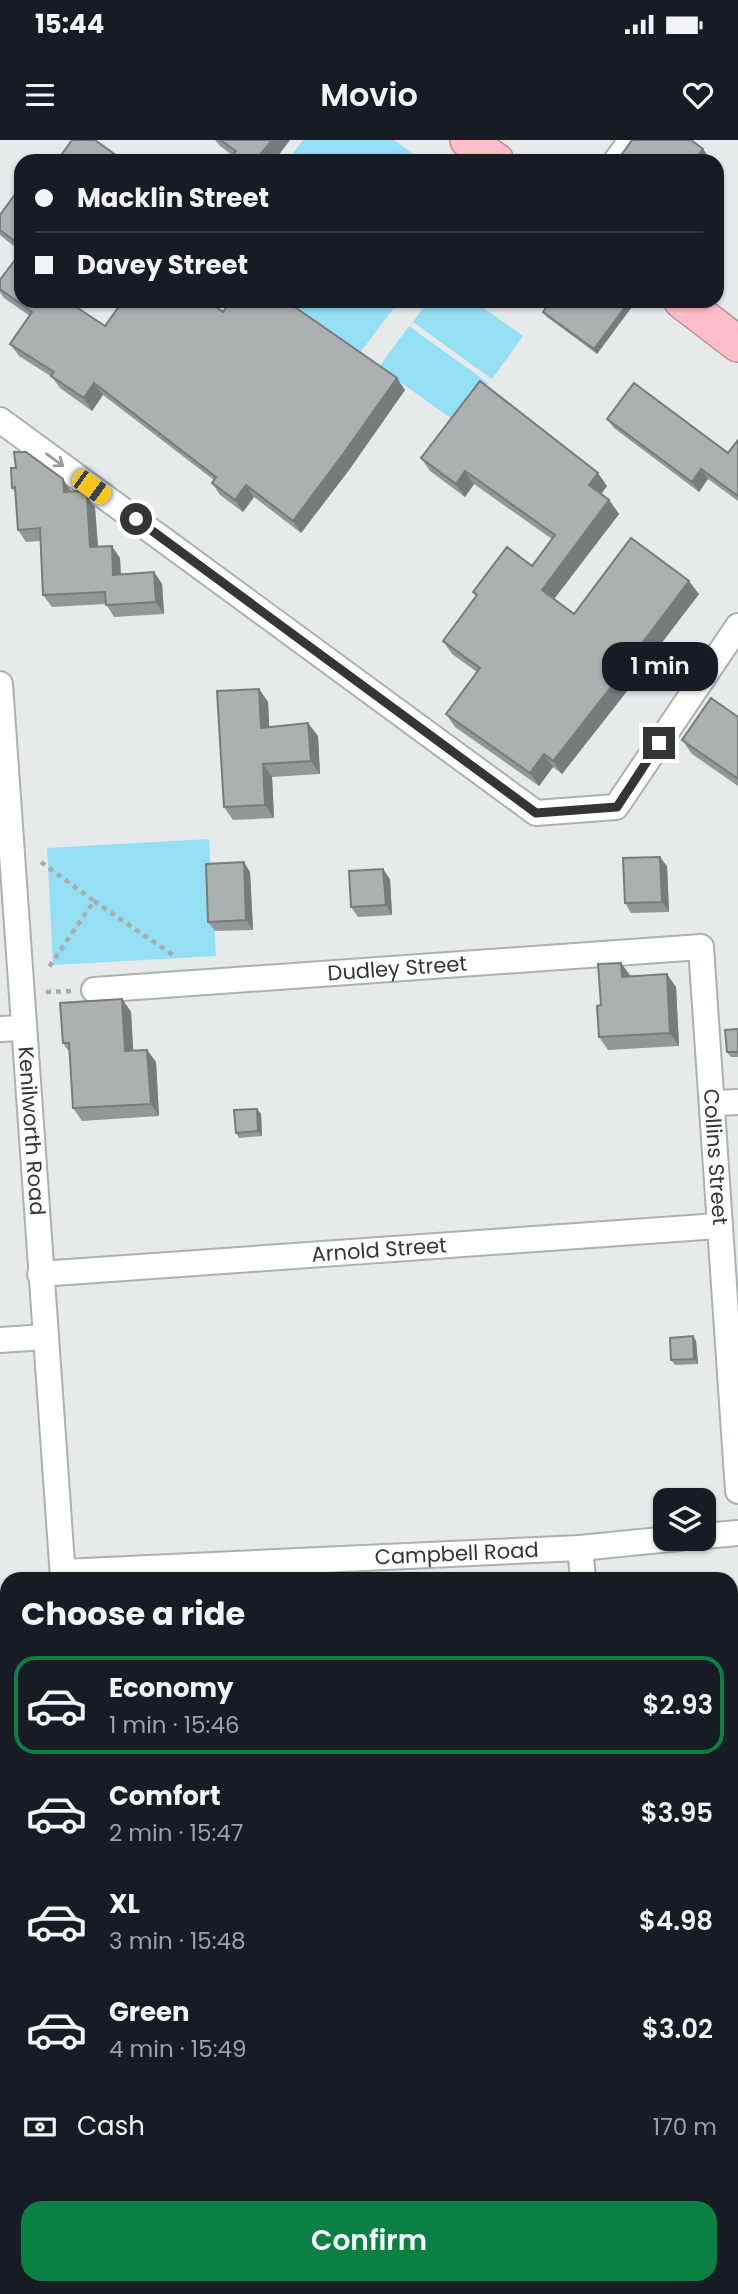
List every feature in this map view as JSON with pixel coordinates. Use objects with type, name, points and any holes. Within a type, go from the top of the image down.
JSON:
[{"type":"highway","points":[[468,140],[487,154]]},
{"type":"highway","points":[[691,308],[738,344]]},
{"type":"street","points":[[0,420],[536,813],[617,807],[738,626]]},
{"type":"street","name":"Kenilworth Road","points":[[0,684],[21,993],[12,1028],[40,1274],[63,1572]]},
{"type":"street","name":"Dudley Street","points":[[94,990],[701,947]]},
{"type":"street","name":"Collins Street","points":[[701,947],[713,1103],[718,1226],[731,1297],[738,1491]]},
{"type":"street","points":[[713,1103],[738,1102]]},
{"type":"street","name":"Arnold Street","points":[[40,1274],[718,1226]]},
{"type":"street","points":[[0,1340],[45,1337]]},
{"type":"street","points":[[716,1535],[738,1533]]},
{"type":"street","name":"Campbell Road","points":[[120,1572],[580,1548],[653,1541]]},
{"type":"street","points":[[580,1548],[582,1572]]},
{"type":"path","points":[[41,862],[173,955]]},
{"type":"path","points":[[49,967],[94,901]]},
{"type":"path","points":[[21,993],[94,990]]},
{"type":"shaded area","points":[[303,140],[394,140],[413,154],[292,154]]},
{"type":"shaded area","points":[[288,308],[394,308],[356,358]]},
{"type":"shaded area","points":[[423,308],[484,308],[523,336],[492,379],[413,322]]},
{"type":"shaded area","points":[[409,326],[488,383],[459,424],[379,367]]},
{"type":"shaded area","points":[[209,839],[216,956],[53,965],[47,848]]},
{"type":"building","points":[[72,140],[95,140],[114,154],[62,154]]},
{"type":"building","points":[[220,140],[272,140],[261,154],[234,154],[236,151]]},
{"type":"building","points":[[632,140],[691,140],[703,149],[699,154],[622,154]]},
{"type":"building","points":[[14,196],[14,241],[0,230],[0,215]]},
{"type":"building","points":[[14,261],[14,299],[0,289],[0,280]]},
{"type":"building","points":[[26,308],[78,308],[105,326],[118,308],[218,308],[223,312],[226,308],[296,308],[397,378],[293,521],[246,485],[235,500],[212,483],[216,477],[94,383],[84,398],[51,376],[54,372],[10,344],[32,312]]},
{"type":"building","points":[[546,308],[624,308],[594,349],[543,312]]},
{"type":"building","points":[[480,381],[598,473],[589,485],[609,500],[542,590],[574,614],[631,538],[689,581],[631,658],[633,659],[553,761],[544,754],[530,773],[446,714],[480,668],[443,641],[477,595],[473,592],[507,547],[532,566],[555,535],[465,471],[456,484],[421,458]]},
{"type":"building","points":[[634,383],[728,453],[738,440],[738,496],[701,469],[692,482],[607,419]]},
{"type":"building","points":[[14,452],[26,452],[63,479],[64,492],[80,491],[87,496],[90,547],[112,546],[113,575],[154,572],[156,602],[106,605],[105,592],[43,595],[40,528],[18,530],[15,487],[12,488],[11,468],[16,468]]},
{"type":"building","points":[[259,689],[261,728],[308,723],[311,761],[263,764],[265,805],[224,807],[217,691]]},
{"type":"building","points":[[711,698],[738,717],[737,778],[682,740]]},
{"type":"building","points":[[660,857],[662,902],[625,903],[623,858]]},
{"type":"building","points":[[244,862],[246,920],[208,922],[206,864]]},
{"type":"building","points":[[383,869],[386,905],[351,907],[349,871]]},
{"type":"building","points":[[621,963],[622,977],[667,974],[670,1033],[599,1037],[597,1006],[601,1005],[598,964]]},
{"type":"building","points":[[122,999],[125,1051],[147,1050],[151,1104],[73,1108],[69,1043],[63,1043],[60,1003]]},
{"type":"building","points":[[738,1029],[738,1052],[727,1052],[725,1030]]},
{"type":"building","points":[[257,1109],[258,1131],[236,1133],[234,1110]]},
{"type":"building","points":[[693,1336],[694,1359],[671,1360],[670,1338]]},
{"type":"route","points":[[136,519],[536,813],[617,807],[659,743]]}]
